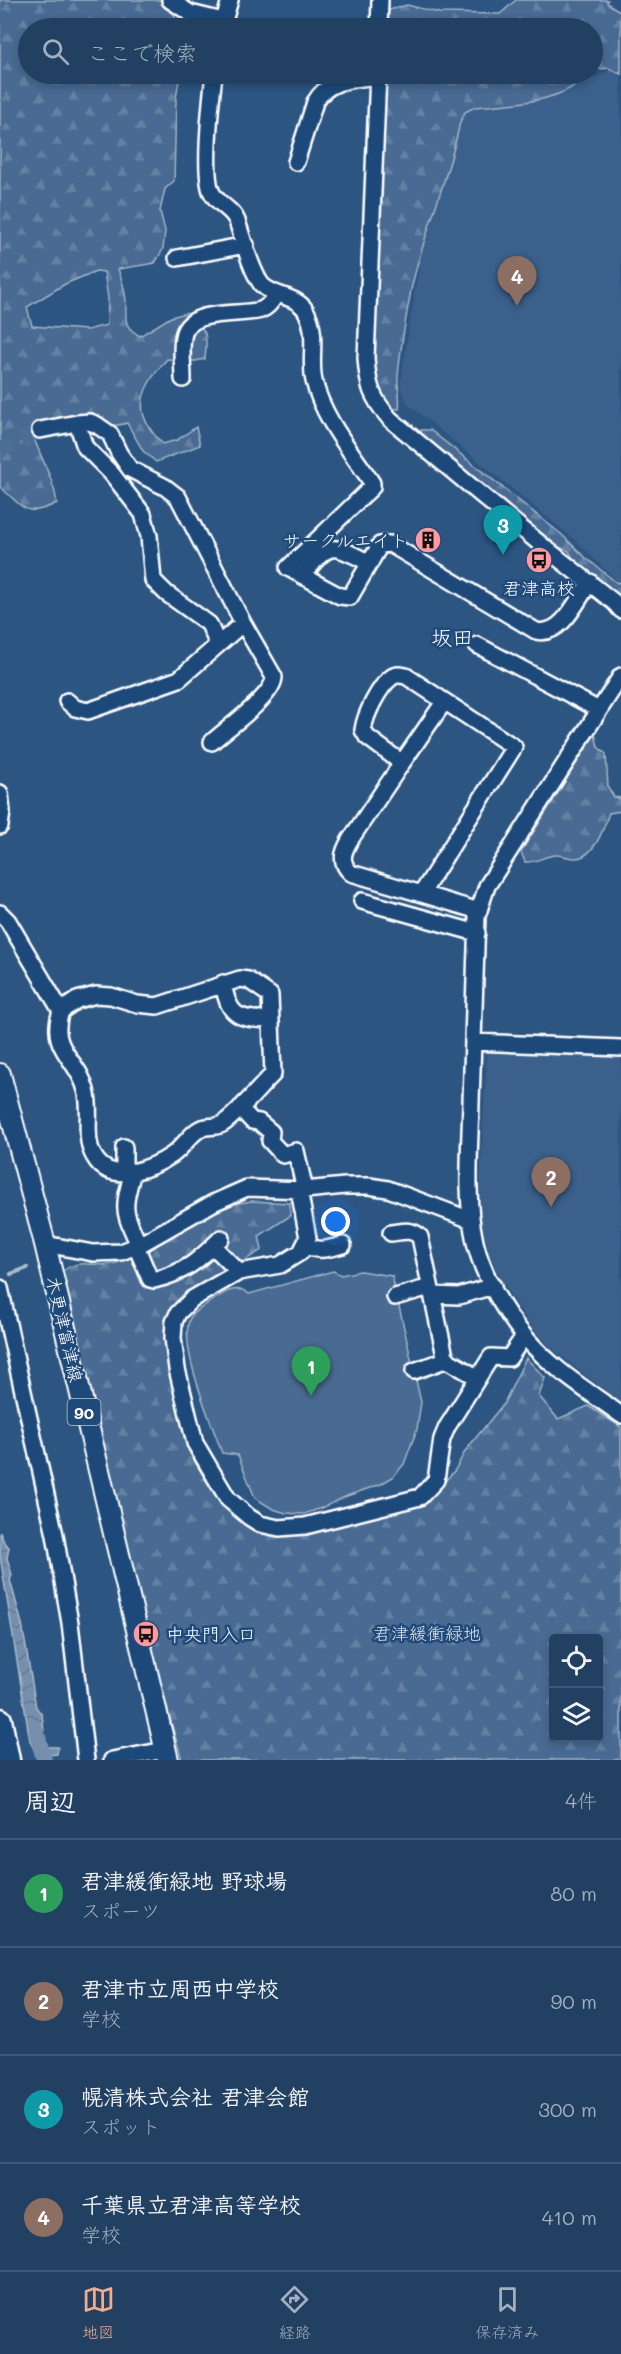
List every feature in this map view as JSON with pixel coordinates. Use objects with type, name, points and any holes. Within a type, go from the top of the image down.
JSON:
[{"type":"highway","points":[[0,1719],[8,1760]]},
{"type":"main road","name":"木更津富津線","points":[[0,1074],[45,1244],[166,1755]]},
{"type":"street","points":[[170,0],[205,18]]},
{"type":"street","points":[[224,18],[230,0]]},
{"type":"street","points":[[379,18],[380,0]]},
{"type":"street","points":[[213,84],[208,179],[212,192],[219,204],[236,217],[256,274],[262,284],[277,294],[294,300],[307,312],[312,327],[314,381],[323,408],[372,483],[372,487],[288,568],[340,596],[350,597],[380,545],[390,544],[536,631],[543,632],[559,626],[590,582]]},
{"type":"street","points":[[296,162],[319,94],[336,84]]},
{"type":"street","points":[[378,84],[366,357],[368,385],[376,403],[390,419],[544,547],[590,582],[621,610]]},
{"type":"street","points":[[177,258],[246,245]]},
{"type":"street","points":[[183,379],[183,335],[188,326],[199,319],[228,312],[262,309],[268,306],[277,294]]},
{"type":"street","points":[[40,430],[90,422],[110,434],[130,469],[165,487],[178,497],[243,623],[274,677],[274,684],[264,696],[212,741]]},
{"type":"street","points":[[77,423],[85,447],[112,474],[143,514],[149,536],[153,580],[166,593],[209,624],[218,645]]},
{"type":"street","points":[[303,576],[320,554],[333,548],[343,549],[370,563]]},
{"type":"street","points":[[67,701],[75,708],[88,711],[179,679],[243,623]]},
{"type":"street","points":[[477,645],[599,710]]},
{"type":"street","points":[[402,763],[367,737],[363,730],[368,711],[394,675],[406,676],[514,747],[422,893]]},
{"type":"street","points":[[621,676],[487,886],[479,911],[469,1155],[471,1220],[476,1245],[493,1286],[524,1336],[536,1349],[565,1374],[621,1415]]},
{"type":"street","points":[[444,702],[350,840],[343,853],[343,860],[351,873],[479,911]]},
{"type":"street","points":[[0,794],[2,812],[0,826]]},
{"type":"street","points":[[362,901],[477,933]]},
{"type":"street","points":[[0,913],[9,921],[61,1011]]},
{"type":"street","points":[[240,979],[248,980],[270,994],[273,1074],[220,1125],[198,1130],[174,1154],[148,1167],[130,1171],[104,1168],[91,1151],[88,1136],[88,1096],[85,1085],[58,1040],[57,1021],[61,1011],[77,1000],[96,995],[157,1006],[223,983],[240,979]]},
{"type":"street","points":[[223,983],[225,998],[236,1015],[245,1019],[271,1020]]},
{"type":"street","points":[[473,1042],[621,1048]]},
{"type":"street","points":[[240,1108],[252,1121],[259,1122],[271,1132],[270,1141],[283,1155],[296,1151],[308,1238],[306,1245],[292,1259],[280,1265],[239,1272],[192,1299],[178,1313],[174,1322],[173,1338],[177,1369],[195,1443],[228,1499],[249,1517],[260,1524],[279,1528],[305,1526],[420,1497],[436,1480],[442,1438],[447,1427],[491,1357],[509,1358],[524,1336]]},
{"type":"street","points":[[124,1147],[124,1165],[130,1171]]},
{"type":"street","points":[[130,1171],[124,1205],[137,1245],[152,1280],[184,1271],[199,1261],[217,1242],[239,1272]]},
{"type":"street","points":[[45,1244],[93,1253],[121,1252],[213,1203],[248,1188],[302,1190],[345,1186],[387,1188],[471,1220]]},
{"type":"street","points":[[391,1233],[408,1231],[420,1237],[448,1359],[478,1378]]},
{"type":"street","points":[[306,1245],[315,1250],[343,1245]]},
{"type":"street","points":[[395,1297],[431,1291],[459,1296],[493,1286]]},
{"type":"street","points":[[0,1288],[55,1535],[70,1623],[86,1760]]},
{"type":"street","points":[[414,1371],[448,1359]]},
{"type":"street","points":[[112,1760],[166,1755]]},
{"type":"shaded area","points":[[621,65],[621,585],[573,538],[408,404],[400,387],[422,246],[465,112],[475,107],[552,97],[580,84],[603,84],[603,73]]},
{"type":"shaded area","points":[[487,1052],[621,1054],[621,1403],[550,1347],[529,1324],[500,1278],[489,1253],[482,1228],[480,1186]]},
{"type":"green space","points":[[0,0],[167,0],[175,18],[18,18],[18,84],[178,84],[174,181],[165,189],[160,211],[165,231],[163,249],[155,263],[118,269],[125,295],[128,326],[140,336],[171,317],[186,313],[202,328],[206,338],[205,359],[195,361],[167,359],[150,381],[142,402],[146,422],[163,444],[177,440],[196,427],[200,445],[156,462],[143,451],[127,423],[114,425],[93,417],[76,415],[45,421],[35,441],[51,479],[57,503],[38,510],[31,510],[20,505],[0,487]],"holes":[[[96,271],[104,272],[108,298],[107,325],[87,330],[32,326],[27,307],[65,284]]]},
{"type":"green space","points":[[516,0],[608,0],[607,3],[621,12],[621,74],[608,68],[603,69],[603,18],[387,18],[389,10],[407,5],[439,13],[500,14]]},
{"type":"green space","points":[[383,84],[577,84],[565,91],[536,100],[475,107],[465,112],[460,122],[411,290],[399,366],[399,409],[386,408],[377,386],[374,310],[379,267]]},
{"type":"green space","points":[[421,430],[430,430],[561,534],[617,583],[621,582],[621,601],[609,587],[580,566],[569,551],[555,545],[422,438]]},
{"type":"green space","points":[[595,734],[598,747],[606,754],[608,787],[614,797],[620,798],[621,811],[609,813],[594,847],[583,856],[575,858],[552,855],[525,862],[521,852]]},
{"type":"green space","name":"君津緩衝緑地","points":[[251,1201],[290,1203],[290,1216],[259,1236],[262,1250],[185,1296],[167,1326],[171,1377],[190,1454],[216,1497],[254,1528],[308,1535],[397,1510],[431,1497],[455,1470],[466,1450],[504,1403],[526,1358],[545,1378],[539,1396],[558,1419],[588,1406],[621,1427],[621,1760],[182,1760],[143,1625],[59,1275],[73,1265],[116,1263],[215,1211]]},
{"type":"green space","points":[[333,1271],[341,1275],[360,1271],[392,1276],[421,1402],[417,1429],[404,1464],[393,1477],[322,1508],[304,1514],[286,1513],[273,1509],[255,1498],[238,1455],[222,1453],[191,1362],[188,1326],[192,1315],[229,1291],[240,1290],[249,1294]]},
{"type":"water","points":[[0,1532],[5,1544],[9,1547],[7,1558],[12,1575],[10,1580],[22,1624],[36,1707],[42,1715],[46,1747],[58,1747],[57,1754],[37,1756],[30,1741],[0,1556]]},
{"type":"waterway","points":[[11,1274],[27,1268]]},
{"type":"waterway","points":[[37,1733],[44,1760]]},
{"type":"tunnel","points":[[0,450],[40,430]]},
{"type":"place","name":"千葉県立君津高等学校","points":[[517,306]]},
{"type":"place","name":"サークルエイト","points":[[428,540]]},
{"type":"place","name":"幌清株式会社 君津会館","points":[[503,555]]},
{"type":"place","name":"君津高校","points":[[539,560]]},
{"type":"place","name":"君津市立周西中学校","points":[[551,1207]]},
{"type":"place","name":"君津緩衝緑地 野球場","points":[[311,1396]]},
{"type":"place","name":"中央門入口","points":[[146,1634]]},
{"type":"district","name":"坂田","points":[[452,636]]}]
